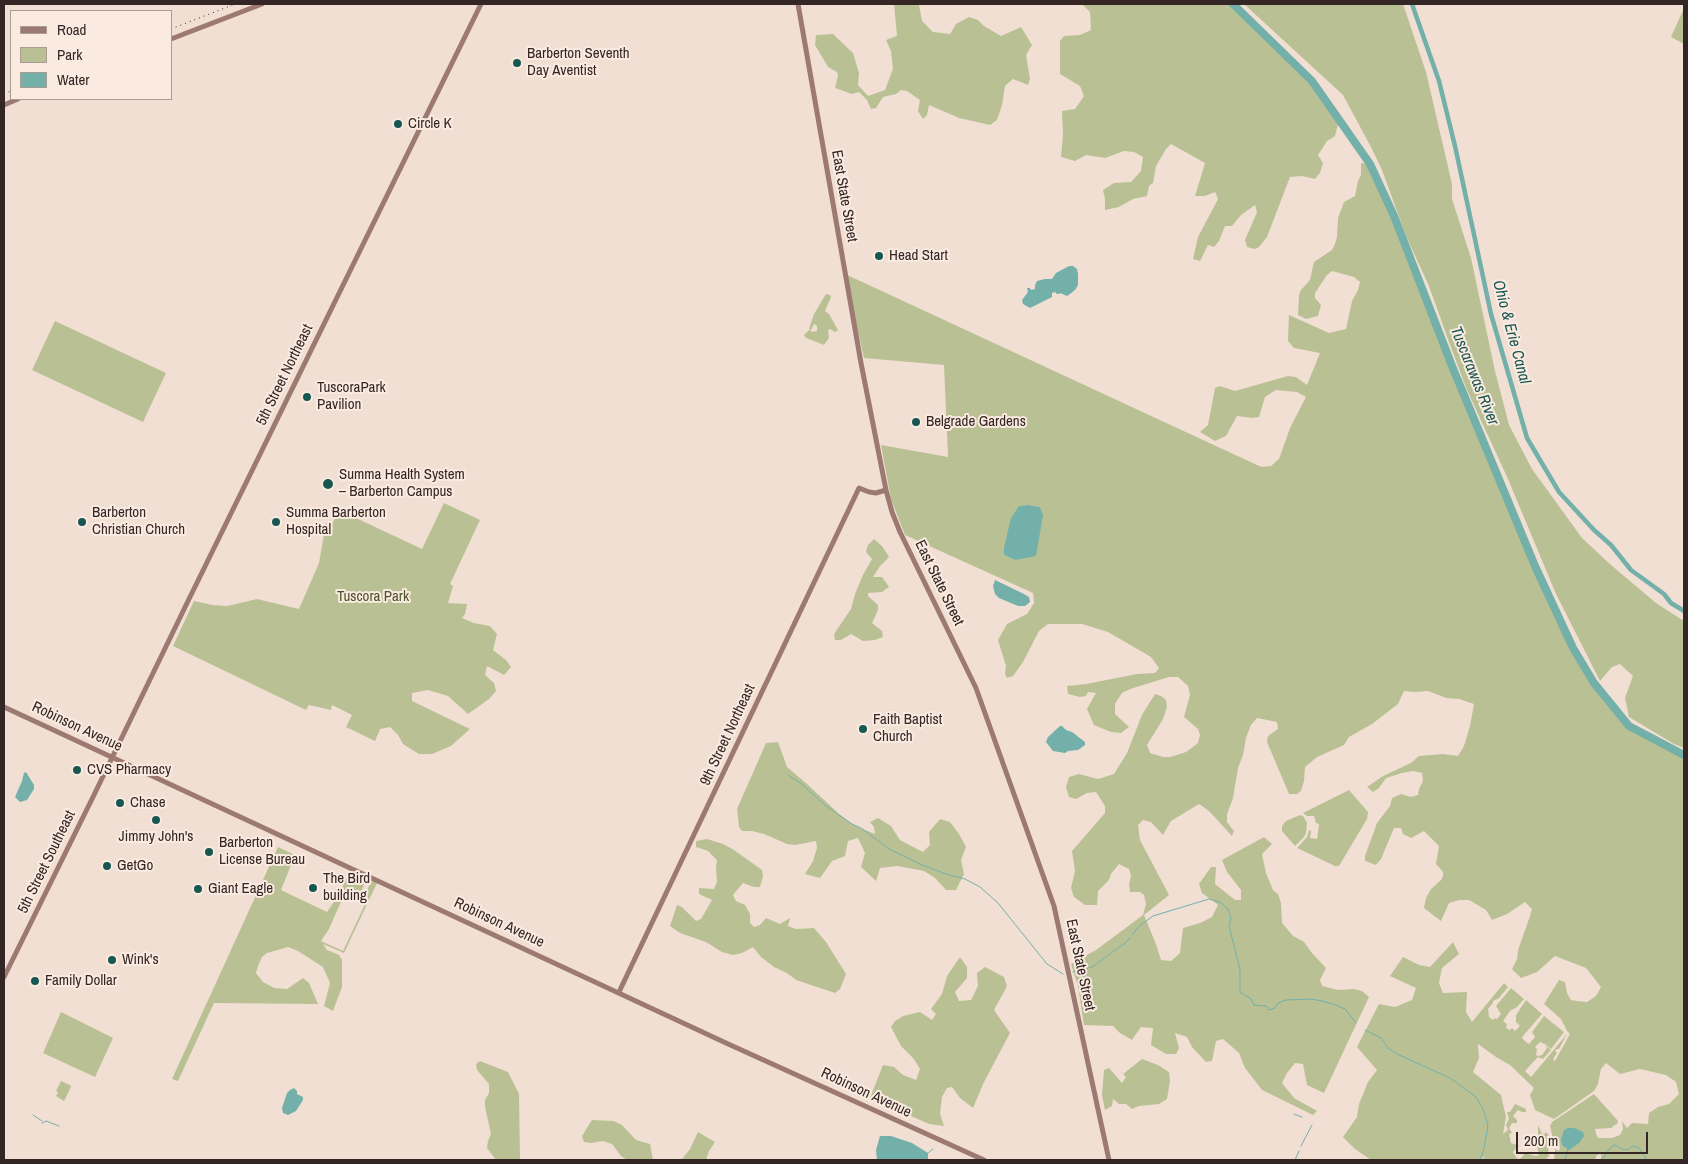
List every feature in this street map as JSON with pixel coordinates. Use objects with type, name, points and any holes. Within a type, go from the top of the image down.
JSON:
[{"type":"main road","points":[[172,39],[262,4]]},
{"type":"main road","name":"5th Street Northeast","points":[[112,758],[481,4]]},
{"type":"main road","name":"East State Street","points":[[798,4],[861,363],[886,490],[900,532],[976,688],[1054,906],[1109,1160]]},
{"type":"main road","points":[[4,105],[16,100]]},
{"type":"main road","name":"9th Street Northeast","points":[[619,992],[859,488],[876,493],[886,490]]},
{"type":"main road","name":"Robinson Avenue","points":[[4,707],[735,1047],[984,1160]]},
{"type":"main road","name":"5th Street Southeast","points":[[4,977],[112,758]]},
{"type":"green space","points":[[894,4],[919,5],[922,21],[933,32],[950,34],[956,24],[969,17],[978,20],[1001,36],[1021,27],[1032,45],[1026,55],[1030,79],[1028,85],[1013,79],[1005,86],[997,120],[990,125],[959,118],[929,105],[927,115],[923,119],[918,111],[920,100],[907,91],[901,90],[896,94],[883,97],[876,108],[871,109],[867,100],[859,92],[852,94],[835,88],[837,72],[828,67],[815,45],[816,35],[833,34],[853,53],[859,73],[858,85],[868,96],[885,90],[893,69],[891,51],[886,40],[897,36]]},
{"type":"green space","points":[[1082,4],[1233,4],[1312,81],[1339,120],[1335,136],[1327,141],[1318,155],[1323,163],[1320,173],[1315,179],[1302,176],[1290,177],[1267,237],[1259,247],[1255,249],[1247,247],[1245,240],[1257,212],[1255,205],[1241,215],[1232,226],[1225,226],[1219,241],[1214,247],[1208,245],[1200,261],[1193,259],[1198,237],[1218,199],[1215,192],[1205,196],[1195,196],[1205,163],[1171,144],[1156,166],[1153,183],[1149,186],[1147,196],[1133,199],[1119,207],[1105,210],[1103,190],[1114,183],[1131,182],[1141,171],[1143,157],[1134,152],[1124,151],[1105,158],[1086,155],[1075,161],[1061,157],[1063,135],[1062,111],[1075,109],[1084,96],[1080,86],[1060,74],[1060,41],[1064,36],[1080,35],[1091,30],[1090,12]]},
{"type":"green space","points":[[1244,4],[1403,4],[1426,72],[1452,184],[1452,199],[1471,258],[1495,371],[1509,425],[1532,469],[1582,538],[1656,603],[1684,621],[1684,748],[1629,717],[1625,698],[1633,676],[1620,664],[1612,667],[1600,681],[1556,594],[1508,479],[1467,390],[1429,286],[1406,236],[1382,170],[1343,95]]},
{"type":"green space","points":[[1684,8],[1684,44],[1671,37]]},
{"type":"green space","points":[[1361,163],[1370,164],[1535,566],[1573,648],[1594,683],[1629,726],[1684,755],[1684,1160],[1601,1160],[1601,1154],[1597,1155],[1595,1160],[1554,1160],[1555,1149],[1559,1151],[1560,1148],[1558,1145],[1555,1147],[1550,1126],[1552,1122],[1594,1094],[1618,1121],[1612,1128],[1595,1129],[1597,1137],[1612,1138],[1620,1135],[1623,1129],[1622,1121],[1627,1128],[1632,1123],[1648,1124],[1649,1113],[1658,1107],[1669,1104],[1679,1094],[1676,1082],[1666,1075],[1640,1069],[1620,1074],[1606,1063],[1601,1069],[1598,1084],[1594,1091],[1554,1119],[1535,1110],[1530,1095],[1534,1088],[1510,1065],[1478,1044],[1479,1058],[1473,1072],[1501,1095],[1506,1117],[1503,1134],[1508,1130],[1506,1125],[1509,1119],[1507,1112],[1510,1112],[1515,1104],[1526,1109],[1526,1112],[1518,1110],[1513,1116],[1517,1123],[1512,1123],[1509,1128],[1512,1133],[1509,1134],[1511,1143],[1520,1146],[1513,1152],[1516,1157],[1518,1159],[1521,1158],[1525,1153],[1539,1155],[1537,1146],[1539,1144],[1537,1142],[1539,1141],[1538,1137],[1542,1137],[1541,1135],[1538,1136],[1538,1125],[1542,1134],[1545,1134],[1545,1132],[1548,1134],[1548,1160],[1483,1160],[1484,1156],[1481,1160],[1371,1160],[1355,1149],[1343,1137],[1357,1117],[1359,1104],[1368,1082],[1377,1070],[1357,1047],[1379,1004],[1395,1007],[1412,1000],[1416,988],[1390,976],[1403,957],[1419,965],[1430,967],[1453,942],[1459,954],[1442,968],[1439,983],[1443,993],[1467,992],[1466,1012],[1472,1022],[1504,983],[1508,987],[1499,998],[1493,1001],[1488,1009],[1489,1017],[1493,1020],[1497,1019],[1501,1014],[1496,1006],[1511,988],[1524,999],[1517,1007],[1510,1011],[1503,1021],[1507,1024],[1506,1028],[1510,1030],[1512,1028],[1515,1031],[1520,1026],[1516,1022],[1516,1015],[1526,1000],[1542,1014],[1523,1036],[1522,1038],[1526,1042],[1529,1044],[1535,1037],[1532,1032],[1544,1016],[1564,1032],[1551,1049],[1545,1044],[1540,1042],[1535,1047],[1537,1049],[1536,1055],[1538,1056],[1542,1055],[1547,1048],[1545,1045],[1551,1050],[1543,1059],[1538,1057],[1525,1071],[1531,1077],[1567,1034],[1559,1049],[1555,1051],[1557,1053],[1553,1059],[1555,1061],[1570,1034],[1561,1019],[1544,1004],[1559,980],[1565,982],[1567,993],[1571,1000],[1587,1002],[1596,996],[1601,987],[1586,968],[1555,956],[1537,972],[1521,978],[1512,969],[1517,959],[1518,950],[1532,909],[1525,902],[1507,914],[1492,920],[1486,910],[1469,900],[1449,903],[1441,921],[1424,908],[1426,898],[1431,889],[1441,880],[1443,872],[1436,864],[1439,846],[1424,831],[1411,838],[1403,834],[1401,828],[1394,828],[1381,859],[1376,865],[1365,861],[1365,856],[1377,823],[1390,806],[1392,798],[1401,794],[1411,797],[1418,795],[1423,781],[1422,773],[1413,771],[1386,778],[1379,788],[1373,792],[1367,787],[1383,776],[1411,763],[1419,756],[1443,754],[1458,756],[1464,746],[1474,704],[1459,699],[1446,698],[1428,691],[1404,691],[1398,704],[1372,724],[1349,737],[1344,745],[1317,757],[1305,767],[1304,781],[1301,791],[1297,794],[1289,794],[1267,742],[1268,736],[1278,729],[1277,722],[1257,718],[1251,725],[1246,738],[1233,798],[1227,814],[1227,822],[1234,831],[1232,836],[1209,811],[1199,804],[1171,821],[1163,835],[1151,822],[1143,820],[1138,825],[1140,840],[1169,895],[1144,915],[1161,960],[1171,961],[1180,953],[1183,928],[1212,917],[1218,905],[1202,893],[1199,884],[1211,867],[1216,867],[1215,884],[1235,900],[1241,900],[1241,890],[1227,872],[1222,860],[1264,837],[1272,844],[1262,854],[1266,873],[1281,903],[1282,923],[1293,936],[1304,942],[1326,968],[1320,980],[1322,986],[1338,990],[1354,989],[1362,991],[1369,997],[1324,1093],[1307,1085],[1303,1064],[1295,1063],[1282,1083],[1294,1098],[1317,1111],[1313,1115],[1262,1090],[1245,1068],[1239,1053],[1223,1039],[1216,1041],[1212,1061],[1206,1062],[1192,1047],[1187,1037],[1175,1033],[1179,1048],[1176,1054],[1166,1054],[1151,1045],[1153,1028],[1141,1027],[1132,1040],[1113,1026],[1084,1025],[1078,986],[1071,964],[1096,950],[1143,915],[1146,904],[1144,895],[1140,892],[1130,892],[1131,876],[1129,869],[1119,864],[1109,880],[1098,891],[1097,905],[1085,905],[1074,897],[1071,888],[1075,871],[1072,851],[1105,813],[1105,806],[1096,792],[1087,793],[1076,799],[1069,797],[1066,787],[1069,777],[1079,774],[1098,779],[1114,774],[1127,753],[1142,715],[1155,694],[1166,700],[1167,707],[1163,719],[1147,745],[1150,753],[1170,757],[1186,752],[1193,747],[1198,743],[1200,735],[1198,729],[1184,717],[1190,695],[1188,686],[1178,677],[1169,677],[1130,689],[1122,693],[1115,704],[1115,714],[1129,727],[1121,733],[1111,732],[1094,725],[1087,709],[1096,693],[1088,692],[1086,696],[1080,697],[1068,694],[1067,686],[1137,674],[1155,673],[1159,668],[1151,657],[1108,632],[1082,624],[1048,624],[1039,631],[1023,662],[1013,676],[1007,678],[1005,674],[1006,666],[998,640],[1007,624],[1027,614],[1034,603],[1033,593],[905,535],[891,499],[881,445],[948,457],[944,365],[864,358],[845,274],[1257,465],[1262,467],[1271,466],[1279,459],[1290,428],[1306,397],[1297,392],[1276,390],[1265,397],[1259,417],[1237,416],[1226,436],[1215,441],[1200,432],[1208,425],[1215,388],[1220,386],[1235,391],[1288,376],[1296,377],[1307,385],[1320,353],[1294,348],[1288,341],[1289,315],[1329,333],[1346,329],[1352,301],[1360,282],[1354,277],[1332,271],[1327,275],[1315,293],[1315,298],[1321,305],[1318,316],[1306,319],[1298,315],[1299,295],[1310,280],[1314,262],[1332,250],[1337,237],[1338,218],[1344,202],[1355,196],[1361,175]],"holes":[[[1029,505],[1040,507],[1015,560],[1004,555]]]},
{"type":"green space","points":[[826,294],[831,297],[825,311],[829,314],[838,330],[835,332],[830,329],[828,330],[829,338],[824,345],[806,338],[804,335],[809,330],[817,331],[817,326],[814,324],[811,330],[809,329],[814,314]]},
{"type":"green space","points":[[55,321],[166,373],[143,422],[32,370]]},
{"type":"green space","name":"Tuscora Park","points":[[444,503],[480,520],[450,584],[453,586],[448,603],[467,604],[462,618],[474,623],[490,626],[497,634],[493,650],[506,660],[511,667],[504,675],[487,666],[485,675],[494,683],[496,691],[489,699],[468,714],[448,696],[428,690],[412,693],[412,701],[470,729],[451,746],[432,754],[419,754],[403,744],[390,727],[380,729],[375,741],[346,727],[352,715],[332,705],[331,710],[309,705],[306,710],[173,646],[194,601],[227,606],[257,599],[299,609],[319,563],[326,523],[332,524],[339,510],[422,549]]},
{"type":"green space","points":[[874,539],[882,546],[889,557],[873,577],[882,577],[889,587],[882,592],[868,593],[868,596],[878,605],[878,610],[872,623],[882,631],[883,637],[863,641],[851,634],[841,640],[835,640],[834,634],[851,609],[855,594],[872,559],[866,552],[868,545]]},
{"type":"green space","points":[[778,742],[787,767],[838,813],[860,828],[875,834],[874,827],[870,822],[878,818],[891,826],[900,840],[923,852],[930,845],[929,832],[940,819],[950,822],[966,847],[961,860],[964,874],[956,890],[946,890],[935,878],[924,871],[898,866],[880,868],[876,881],[861,867],[865,853],[858,838],[848,841],[845,856],[832,861],[820,878],[805,874],[813,861],[817,848],[816,841],[795,845],[787,844],[764,834],[742,831],[739,827],[737,809],[766,743]]},
{"type":"green space","points":[[1349,790],[1368,812],[1367,819],[1339,866],[1335,866],[1297,848],[1307,837],[1309,830],[1311,831],[1310,838],[1317,839],[1319,824],[1316,823],[1314,816],[1307,816],[1303,813]]},
{"type":"green space","points":[[1300,815],[1303,816],[1307,823],[1306,833],[1295,846],[1282,831],[1282,826],[1286,821]]},
{"type":"green space","points":[[707,839],[734,850],[762,870],[763,876],[760,887],[743,883],[733,895],[736,901],[745,905],[750,914],[750,923],[754,927],[760,925],[766,918],[780,924],[790,918],[788,926],[796,929],[814,928],[826,942],[846,974],[840,989],[835,993],[796,980],[774,967],[761,957],[753,947],[733,955],[722,952],[706,942],[680,933],[670,926],[677,905],[682,907],[696,921],[701,919],[712,900],[699,894],[699,888],[714,889],[717,882],[717,860],[708,851],[696,847],[696,841]]},
{"type":"green space","points":[[278,847],[295,855],[281,890],[327,912],[338,896],[350,871],[367,878],[360,894],[347,888],[329,929],[321,941],[343,951],[368,898],[365,894],[371,882],[377,883],[344,953],[323,944],[327,950],[339,955],[342,960],[342,987],[333,1011],[324,1006],[330,983],[323,967],[288,947],[267,953],[262,957],[256,973],[263,982],[274,988],[287,989],[303,978],[309,983],[318,1004],[214,1003],[178,1081],[172,1079]]},
{"type":"green space","points":[[960,957],[967,967],[967,978],[955,992],[959,1001],[971,1000],[978,986],[977,973],[985,967],[1004,977],[1007,986],[994,1010],[1010,1033],[984,1082],[973,1108],[960,1098],[952,1087],[947,1088],[942,1097],[940,1114],[944,1126],[929,1124],[870,1098],[883,1065],[894,1067],[903,1075],[916,1080],[920,1069],[914,1059],[901,1046],[891,1027],[895,1021],[903,1016],[920,1012],[932,1020],[936,1014],[931,1009],[942,994],[947,976]]},
{"type":"green space","points":[[61,1012],[113,1038],[95,1077],[43,1053]]},
{"type":"green space","points":[[1142,1059],[1158,1065],[1169,1072],[1170,1081],[1167,1099],[1159,1104],[1139,1106],[1132,1109],[1126,1104],[1119,1104],[1113,1099],[1112,1106],[1105,1110],[1102,1095],[1104,1070],[1109,1068],[1122,1083],[1126,1077],[1123,1074]]},
{"type":"green space","points":[[480,1061],[508,1072],[519,1094],[520,1160],[496,1160],[487,1148],[491,1134],[485,1107],[485,1100],[489,1093],[489,1084],[477,1070],[476,1064]]},
{"type":"green space","points":[[61,1081],[71,1087],[64,1101],[56,1096],[58,1092],[56,1091]]},
{"type":"green space","points":[[592,1120],[614,1121],[622,1125],[636,1140],[650,1144],[653,1160],[627,1160],[621,1156],[612,1144],[603,1141],[584,1142],[582,1136]]},
{"type":"green space","points":[[698,1132],[715,1142],[706,1160],[679,1160],[690,1149]]},
{"type":"water","points":[[1069,266],[1077,269],[1078,285],[1075,290],[1067,296],[1055,292],[1052,293],[1052,297],[1030,308],[1023,304],[1022,300],[1028,292],[1027,288],[1035,289],[1037,281],[1052,279],[1056,273]]},
{"type":"water","points":[[1019,506],[1040,507],[1043,515],[1036,556],[1015,560],[1004,555],[1011,518]]},
{"type":"water","points":[[995,580],[1029,597],[1030,602],[1025,606],[1018,606],[999,598],[995,594],[993,586]]},
{"type":"water","points":[[1060,726],[1072,732],[1085,742],[1085,745],[1078,750],[1065,753],[1053,751],[1046,742],[1048,737]]},
{"type":"water","points":[[26,772],[34,785],[34,789],[27,800],[20,802],[15,797]]},
{"type":"water","points":[[294,1088],[297,1094],[303,1097],[303,1100],[296,1111],[288,1115],[283,1113],[282,1108],[287,1093]]},
{"type":"water","points":[[1574,1128],[1583,1132],[1584,1136],[1579,1143],[1569,1150],[1562,1145],[1561,1140],[1564,1130]]},
{"type":"water","points":[[880,1136],[891,1136],[912,1143],[928,1153],[928,1160],[877,1160],[876,1150]]},
{"type":"waterway","name":"Tuscarawas River","points":[[1233,4],[1312,81],[1370,164],[1394,216],[1452,366],[1535,566],[1573,648],[1594,683],[1629,726],[1684,755]]},
{"type":"waterway","name":"Ohio & Erie Canal","points":[[1412,4],[1439,81],[1491,314],[1527,438],[1559,492],[1594,530],[1611,545],[1631,570],[1664,594],[1671,603],[1684,611]]},
{"type":"waterway","points":[[788,775],[803,785],[826,806],[861,828],[889,849],[920,864],[965,879],[980,887],[998,903],[1047,964],[1063,974]]},
{"type":"waterway","points":[[1132,935],[1138,927],[1153,916],[1209,899],[1220,902],[1228,909],[1231,918],[1229,926],[1240,970],[1240,992],[1251,999],[1254,1005],[1266,1006],[1269,1010],[1286,1000],[1311,999],[1345,1009],[1356,1023]]},
{"type":"waterway","points":[[1073,972],[1092,967],[1130,938]]},
{"type":"waterway","points":[[1365,1030],[1381,1038],[1388,1048],[1397,1054],[1450,1078],[1476,1097],[1483,1109],[1488,1125],[1480,1160]]},
{"type":"waterway","points":[[1294,1114],[1302,1117]]},
{"type":"waterway","points":[[33,1115],[42,1121]]},
{"type":"waterway","points":[[42,1123],[46,1121],[59,1126]]},
{"type":"waterway","points":[[1301,1146],[1312,1125]]},
{"type":"waterway","points":[[1602,1160],[1610,1148],[1615,1145],[1627,1150],[1633,1146],[1639,1148],[1647,1160]]},
{"type":"waterway","points":[[928,1153],[933,1149]]},
{"type":"waterway","points":[[1565,1160],[1568,1149]]},
{"type":"waterway","points":[[1295,1160],[1299,1151]]},
{"type":"railway","points":[[172,29],[235,4]]},
{"type":"railway","points":[[4,94],[10,91]]},
{"type":"place","name":"Barberton Seventh Day Aventist","points":[[517,63]]},
{"type":"place","name":"Circle K","points":[[398,124]]},
{"type":"place","name":"Head Start","points":[[879,256]]},
{"type":"place","name":"TuscoraPark Pavilion","points":[[307,397]]},
{"type":"place","name":"Belgrade Gardens","points":[[916,422]]},
{"type":"place","name":"Summa Health System – Barberton Campus","points":[[328,484]]},
{"type":"place","name":"Barberton Christian Church","points":[[82,522]]},
{"type":"place","name":"Summa Barberton Hospital","points":[[276,522]]},
{"type":"place","name":"Faith Baptist Church","points":[[863,729]]},
{"type":"place","name":"CVS Pharmacy","points":[[77,770]]},
{"type":"place","name":"Chase","points":[[120,803]]},
{"type":"place","name":"Jimmy John's","points":[[156,820]]},
{"type":"place","name":"Barberton License Bureau","points":[[209,852]]},
{"type":"place","name":"GetGo","points":[[107,866]]},
{"type":"place","name":"The Bird building","points":[[313,888]]},
{"type":"place","name":"Giant Eagle","points":[[198,889]]},
{"type":"place","name":"Wink's","points":[[112,960]]},
{"type":"place","name":"Family Dollar","points":[[35,981]]}]
